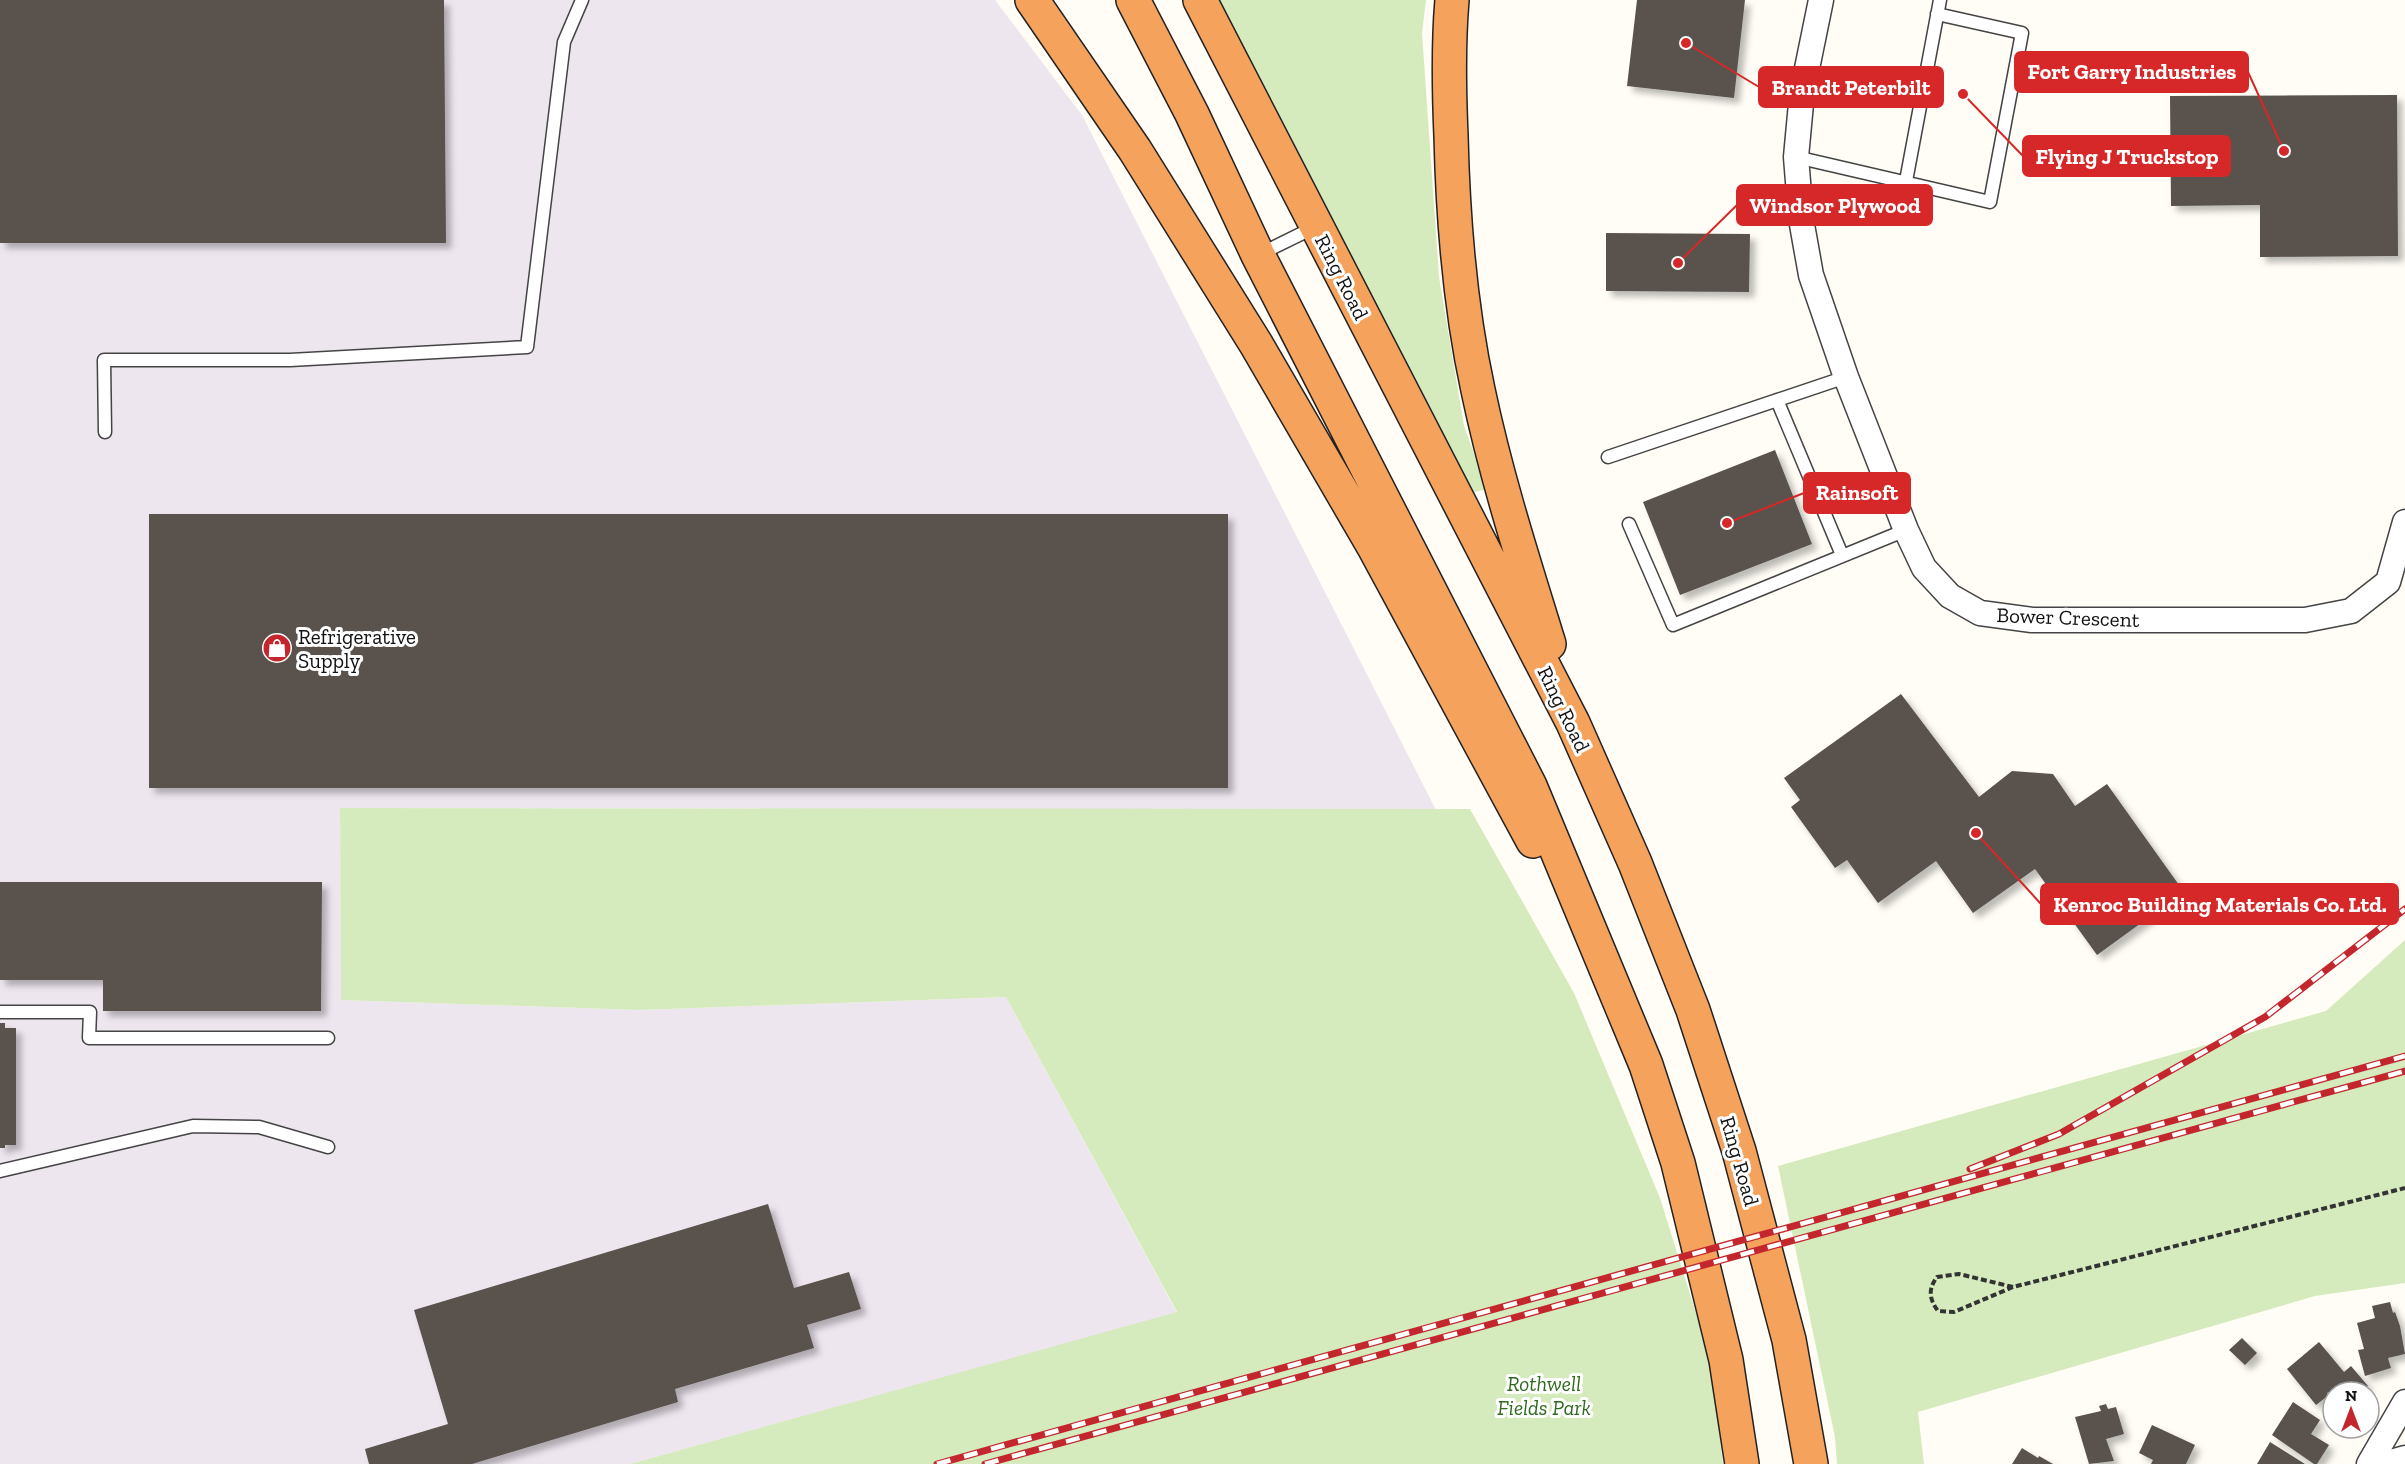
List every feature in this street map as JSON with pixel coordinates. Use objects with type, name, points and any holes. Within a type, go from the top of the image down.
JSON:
[{"type":"highway","points":[[1032,0],[1135,150],[1262,354],[1374,547],[1484,754],[1607,974]]},
{"type":"highway","points":[[1133,0],[1192,114],[1258,255],[1530,786],[1647,1065],[1678,1163],[1726,1360],[1742,1464]]},
{"type":"highway","name":"Ring Road","points":[[1200,0],[1573,723],[1635,863],[1685,989],[1736,1140],[1789,1341],[1811,1464]]},
{"type":"highway","points":[[1452,0],[1448,47],[1452,185],[1462,299],[1477,388],[1499,477],[1573,723]]},
{"type":"street","name":"Bower Crescent","points":[[1821,0],[1802,93],[1796,157],[1801,219],[1811,275],[1846,377],[1906,530],[1924,568],[1950,596],[1980,613],[2032,620],[2305,620],[2351,611],[2388,582],[2405,522]]},
{"type":"street","points":[[2369,1464],[2405,1402]]},
{"type":"street","points":[[2384,1464],[2405,1458]]},
{"type":"lane","points":[[105,432],[104,360],[290,360],[527,346],[564,42],[582,0]]},
{"type":"lane","points":[[1906,182],[1940,0]]},
{"type":"lane","points":[[1796,157],[1990,202],[2022,33],[1937,14]]},
{"type":"lane","points":[[1258,255],[1316,227]]},
{"type":"lane","points":[[1608,457],[1846,377]]},
{"type":"lane","points":[[1778,400],[1842,555]]},
{"type":"lane","points":[[1629,524],[1673,625],[1906,530]]},
{"type":"lane","points":[[0,1012],[90,1012],[89,1038],[328,1038]]},
{"type":"lane","points":[[0,1172],[193,1126],[259,1127],[328,1147]]},
{"type":"path","points":[[2013,1287],[1959,1274],[1937,1277],[1931,1285],[1930,1300],[1938,1311],[1954,1312],[2013,1287],[2405,1188]]},
{"type":"shaded area","points":[[0,0],[995,0],[1082,115],[1436,810],[340,808],[341,1000],[639,1010],[1006,997],[1177,1313],[630,1464],[0,1464]]},
{"type":"green space","points":[[1216,0],[1426,0],[1422,33],[1439,277],[1464,426],[1487,489],[1471,493]]},
{"type":"green space","name":"Rothwell Fields Park","points":[[340,808],[1470,809],[1574,993],[1660,1198],[1710,1358],[1723,1464],[630,1464],[1177,1312],[1006,997],[639,1010],[341,1000]]},
{"type":"green space","points":[[2405,940],[2405,1283],[2315,1296],[1918,1412],[1924,1464],[1837,1464],[1835,1437],[1778,1166],[2326,1011]]},
{"type":"building","points":[[0,0],[444,0],[446,243],[0,243]]},
{"type":"building","points":[[1637,0],[1745,0],[1734,98],[1627,86]]},
{"type":"building","points":[[2397,95],[2398,256],[2260,257],[2260,205],[2171,206],[2170,96]]},
{"type":"building","points":[[1606,233],[1750,234],[1749,292],[1606,291]]},
{"type":"building","points":[[1775,450],[1812,544],[1680,595],[1643,502]]},
{"type":"building","points":[[149,514],[1228,514],[1228,788],[149,788]]},
{"type":"building","points":[[1901,694],[1979,797],[2012,771],[2053,774],[2075,806],[2107,784],[2184,892],[2097,955],[2035,869],[1973,913],[1936,861],[1878,903],[1847,860],[1835,868],[1791,807],[1800,800],[1784,778]]},
{"type":"building","points":[[0,882],[322,882],[321,1011],[103,1011],[103,980],[0,980]]},
{"type":"building","points":[[0,1023],[5,1023],[5,1028],[16,1028],[16,1145],[5,1145],[5,1148],[0,1148]]},
{"type":"building","points":[[768,1204],[794,1288],[849,1272],[861,1309],[807,1325],[814,1348],[675,1389],[678,1402],[472,1464],[369,1464],[365,1449],[448,1424],[414,1310]]},
{"type":"building","points":[[2390,1302],[2400,1326],[2405,1354],[2388,1358],[2391,1368],[2365,1376],[2358,1350],[2364,1349],[2357,1323],[2375,1318],[2372,1306]]},
{"type":"building","points":[[2242,1338],[2257,1353],[2245,1365],[2229,1350]]},
{"type":"building","points":[[2319,1342],[2344,1372],[2351,1366],[2363,1380],[2321,1380],[2321,1401],[2316,1405],[2287,1369]]},
{"type":"building","points":[[2293,1402],[2320,1420],[2311,1434],[2329,1445],[2317,1464],[2272,1435]]},
{"type":"building","points":[[2106,1404],[2108,1409],[2116,1407],[2124,1434],[2106,1439],[2114,1461],[2089,1464],[2075,1417],[2101,1411],[2099,1406]]},
{"type":"building","points":[[2152,1425],[2195,1445],[2186,1464],[2151,1464],[2153,1460],[2139,1453]]},
{"type":"building","points":[[2270,1442],[2305,1464],[2257,1464]]},
{"type":"building","points":[[2022,1448],[2038,1458],[2039,1456],[2053,1464],[2012,1464]]},
{"type":"railway","points":[[1970,1169],[2059,1134],[2265,1017],[2405,909]]},
{"type":"railway","points":[[937,1464],[2405,1056]]},
{"type":"railway","points":[[985,1464],[2405,1071]]},
{"type":"place","name":"Brandt Peterbilt","points":[[1686,43]]},
{"type":"place","name":"Flying J Truckstop","points":[[1963,94]]},
{"type":"place","name":"Fort Garry Industries","points":[[2284,151]]},
{"type":"place","name":"Windsor Plywood","points":[[1678,263]]},
{"type":"place","name":"Rainsoft","points":[[1727,523]]},
{"type":"place","name":"Refrigerative Supply","points":[[277,648]]},
{"type":"place","name":"Kenroc Building Materials Co. Ltd.","points":[[1976,833]]}]
